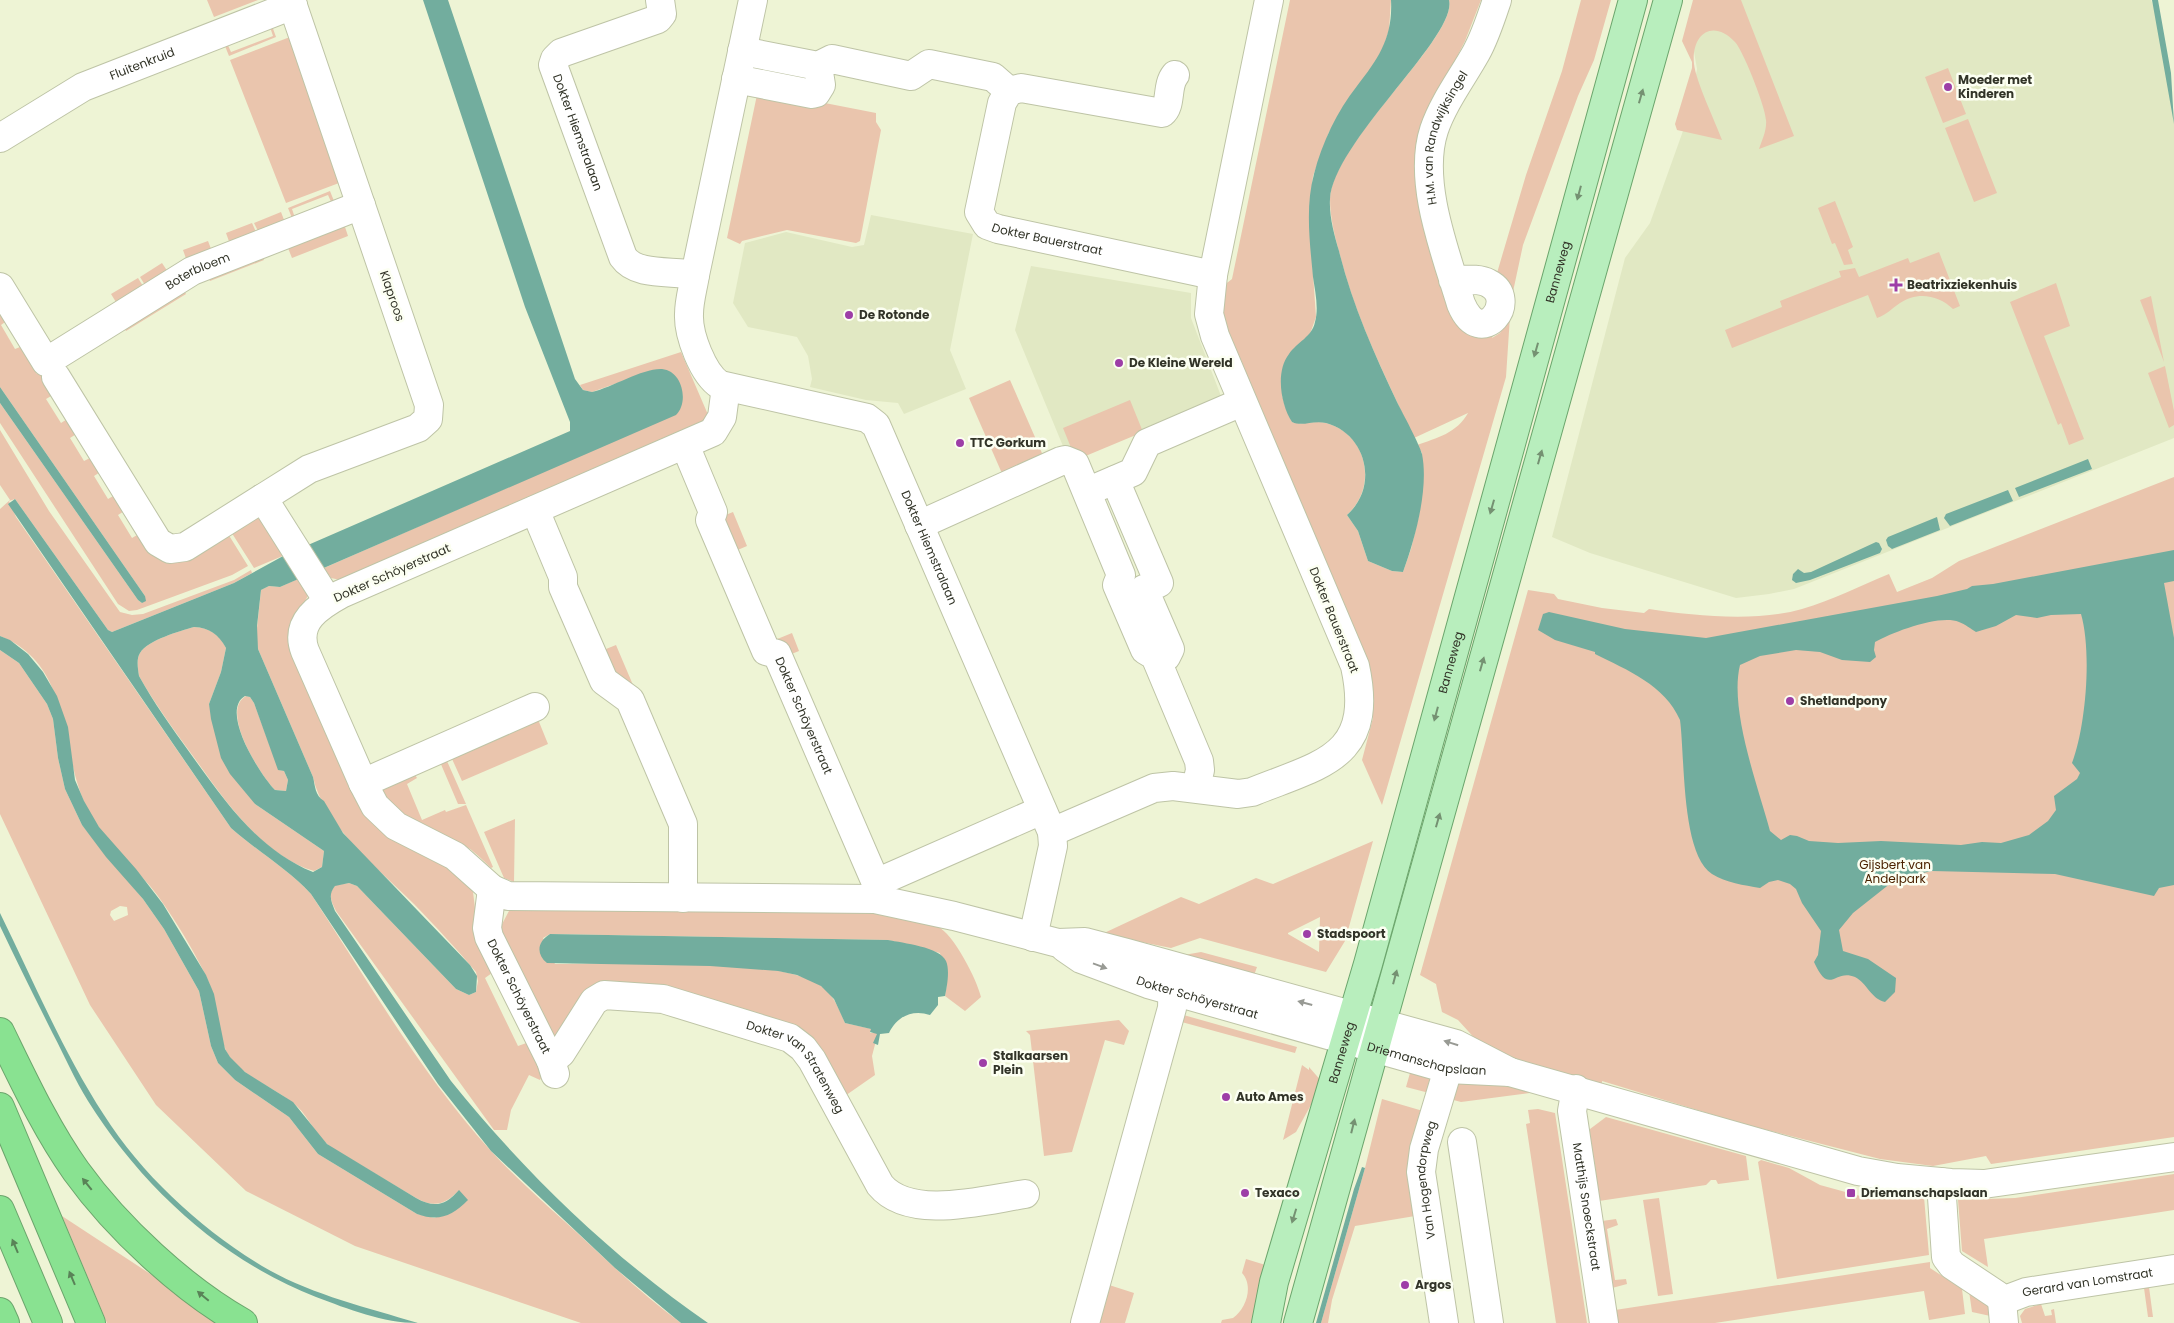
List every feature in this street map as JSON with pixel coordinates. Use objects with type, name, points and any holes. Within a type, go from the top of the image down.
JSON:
[{"type":"highway","points":[[0,1032],[33,1099],[76,1171],[123,1229],[216,1307],[244,1323]]},
{"type":"highway","points":[[0,1107],[91,1323]]},
{"type":"highway","points":[[0,1210],[48,1323]]},
{"type":"highway","points":[[0,1312],[5,1323]]},
{"type":"main road","name":"Banneweg","points":[[1266,1323],[1274,1282],[1348,1027],[1633,0]]},
{"type":"main road","points":[[1628,142],[1619,128],[1618,110],[1637,38],[1638,0]]},
{"type":"main road","points":[[1298,1323],[1668,0]]},
{"type":"street","name":"Dokter Hiemstralaan","points":[[660,0],[662,14],[658,19],[561,53],[555,59],[553,65],[623,257],[630,266],[642,270],[695,275]]},
{"type":"street","name":"Dokter Hiemstralaan","points":[[752,0],[695,275],[689,313],[692,336],[710,376],[726,387],[867,418],[874,422],[1047,821],[1052,846],[1045,940]]},
{"type":"street","name":"Dokter Bauerstraat","points":[[1047,821],[1154,788],[1173,786],[1245,795],[1331,759],[1348,742],[1360,712],[1359,684],[1355,666],[1242,402],[1210,319],[1209,300],[1213,275],[1269,0]]},
{"type":"street","name":"H.M. van Randwijksingel","points":[[1454,280],[1435,212],[1428,159],[1430,143],[1441,114],[1477,51],[1497,0]]},
{"type":"street","name":"Fluitenkruid","points":[[0,138],[83,87],[292,3]]},
{"type":"street","name":"Klaproos","points":[[0,287],[158,542],[163,547],[178,550],[185,547],[309,469],[418,428],[428,419],[429,404],[292,3]]},
{"type":"street","points":[[742,51],[818,66],[832,59],[911,76],[929,64],[1003,85],[1162,113],[1166,110],[1172,80],[1175,75]]},
{"type":"street","points":[[736,79],[812,94],[816,93],[821,85],[818,66]]},
{"type":"street","name":"Dokter Bauerstraat","points":[[1003,85],[1002,103],[979,204],[980,216],[987,225],[998,229],[1213,275]]},
{"type":"street","name":"Boterbloem","points":[[51,370],[192,271],[361,205]]},
{"type":"street","name":"Dokter Schöyerstraat","points":[[726,387],[722,417],[718,427],[713,432],[328,601],[306,620],[301,630],[301,642],[362,783],[375,806],[396,826],[455,856],[492,889],[508,896],[683,898],[875,891],[954,916],[1045,940],[1081,959],[1173,979],[1348,1027]]},
{"type":"street","points":[[1087,492],[1133,472],[1147,443],[1242,402]]},
{"type":"street","name":"Dokter Schöyerstraat","points":[[684,445],[713,512],[710,520],[766,651],[777,654],[875,891]]},
{"type":"street","points":[[919,525],[1065,460],[1075,464],[1122,575],[1117,585],[1145,650],[1155,656],[1158,662],[1199,761],[1200,770],[1196,788]]},
{"type":"street","points":[[1115,480],[1159,583],[1144,589],[1170,649],[1166,657],[1158,662]]},
{"type":"street","points":[[263,498],[314,575],[328,601]]},
{"type":"street","points":[[534,510],[563,577],[563,587],[604,682],[630,700],[683,824],[683,898]]},
{"type":"street","points":[[362,783],[534,707]]},
{"type":"street","name":"Dokter Schöyerstraat","points":[[875,891],[1047,821]]},
{"type":"street","name":"Dokter Schöyerstraat","points":[[492,889],[487,928],[489,937],[553,1068]]},
{"type":"street","points":[[1087,1313],[1170,1015],[1173,979]]},
{"type":"street","name":"Dokter van Stratenweg","points":[[553,1068],[589,1007],[599,997],[608,995],[663,999],[790,1038],[803,1048],[812,1060],[880,1185],[897,1199],[917,1205],[943,1205],[1024,1194]]},
{"type":"street","name":"Driemanschapslaan","points":[[1348,1027],[1378,1036],[1448,1069],[1510,1072],[1576,1089],[1858,1171],[1897,1178],[1984,1184],[2174,1157]]},
{"type":"street","name":"Driemanschapslaan","points":[[1378,1036],[1456,1044],[1510,1072]]},
{"type":"street","name":"Van Hogendorpweg","points":[[1444,1323],[1422,1184],[1422,1160],[1448,1069]]},
{"type":"street","name":"Matthijs Snoeckstraat","points":[[1576,1089],[1572,1111],[1604,1323]]},
{"type":"street","points":[[1462,1142],[1489,1323]]},
{"type":"street","points":[[1941,1182],[1946,1257],[1952,1265],[1994,1292],[2003,1312]]},
{"type":"street","name":"Gerard van Lomstraat","points":[[2003,1312],[2026,1292],[2174,1269]]},
{"type":"shaded area","name":"Beatrixziekenhuis","points":[[1703,0],[2151,0],[2157,15],[2174,115],[2174,438],[1794,589],[1769,594],[1736,598],[1590,553],[1552,537],[1625,258],[1650,223],[1688,117],[1697,69],[1693,46]]},
{"type":"shaded area","name":"De Rotonde","points":[[871,215],[973,234],[950,350],[966,389],[904,414],[898,403],[866,400],[810,387],[812,379],[808,356],[797,337],[748,327],[733,303],[745,243],[786,232],[852,247],[864,245]]},
{"type":"shaded area","name":"De Kleine Wereld","points":[[1031,266],[1191,293],[1191,318],[1221,396],[1079,456],[1065,451],[1015,330]]},
{"type":"green space","points":[[207,0],[258,0],[214,17]]},
{"type":"green space","points":[[1290,0],[1391,0],[1389,30],[1382,52],[1329,132],[1313,176],[1309,215],[1316,317],[1310,334],[1284,364],[1282,395],[1292,422],[1326,423],[1340,429],[1351,438],[1359,450],[1364,463],[1365,476],[1363,490],[1357,503],[1347,515],[1358,531],[1368,561],[1392,571],[1403,572],[1419,515],[1422,453],[1417,445],[1452,430],[1468,413],[1414,438],[1372,348],[1347,279],[1331,213],[1330,199],[1336,175],[1371,120],[1435,39],[1447,17],[1449,0],[1481,0],[1465,41],[1421,129],[1418,144],[1417,175],[1418,183],[1477,334],[1493,335],[1492,338],[1500,333],[1505,323],[1497,273],[1526,175],[1562,71],[1581,0],[1611,0],[1594,60],[1578,96],[1523,245],[1511,301],[1506,377],[1382,805],[1362,760],[1373,718],[1370,685],[1222,331],[1223,286],[1232,279]]},
{"type":"green space","points":[[1693,0],[1741,0],[1794,136],[1759,149],[1765,131],[1766,120],[1754,80],[1739,47],[1727,35],[1718,31],[1705,33],[1700,38],[1696,45],[1694,64],[1702,91],[1722,140],[1677,130],[1675,124],[1692,68],[1692,62],[1682,41]]},
{"type":"green space","points":[[271,23],[276,37],[229,56],[223,41],[226,41],[231,52],[273,36],[269,24]]},
{"type":"green space","points":[[290,37],[339,183],[286,203],[230,60]]},
{"type":"green space","points":[[1948,68],[1966,114],[1943,123],[1925,77]]},
{"type":"green space","points":[[758,90],[876,113],[876,122],[881,130],[860,241],[856,243],[787,230],[742,241],[740,244],[727,238]]},
{"type":"green space","points":[[1968,119],[1997,193],[1974,202],[1945,128]]},
{"type":"green space","points":[[330,191],[336,206],[333,206],[328,195],[292,209],[296,221],[294,223],[288,208]]},
{"type":"green space","points":[[1835,201],[1853,247],[1848,250],[1853,264],[1844,265],[1835,243],[1832,244],[1818,208]]},
{"type":"green space","points":[[281,212],[286,225],[258,231],[254,223]]},
{"type":"green space","points":[[343,221],[348,236],[292,258],[286,243]]},
{"type":"green space","points":[[252,223],[256,232],[231,247],[226,233]]},
{"type":"green space","points":[[208,241],[213,254],[188,264],[183,250]]},
{"type":"green space","points":[[1939,252],[1960,306],[1953,309],[1935,298],[1928,296],[1913,297],[1877,318],[1868,295],[1732,348],[1725,330],[1782,307],[1780,301],[1841,277],[1839,271],[1855,268],[1859,277],[1908,258],[1910,263]]},
{"type":"green space","points":[[261,253],[264,260],[210,281],[207,274]]},
{"type":"green space","points":[[162,263],[170,275],[145,285],[140,277]]},
{"type":"green space","points":[[138,278],[143,286],[119,307],[111,294]]},
{"type":"green space","points":[[2056,283],[2070,326],[2044,336],[2084,439],[2069,445],[2061,423],[2058,425],[2010,302]]},
{"type":"green space","points":[[182,287],[186,294],[126,331],[122,324]]},
{"type":"green space","points":[[2151,296],[2164,362],[2140,300]]},
{"type":"green space","points":[[0,312],[12,317],[1,325],[15,349],[20,347],[37,374],[44,370],[58,392],[46,399],[61,423],[72,416],[81,431],[70,438],[84,461],[96,455],[105,469],[94,476],[108,499],[120,492],[129,508],[118,515],[132,538],[144,531],[154,549],[225,529],[248,566],[232,575],[137,610],[129,611],[118,604],[0,423],[0,403],[138,600],[142,603],[145,596],[0,387]]},
{"type":"green space","points":[[681,352],[709,417],[704,425],[345,581],[331,578],[324,568],[520,482],[654,370],[592,392],[583,390],[580,385]]},
{"type":"green space","points":[[2165,366],[2174,411],[2174,425],[2169,428],[2148,373]]},
{"type":"green space","points":[[1010,380],[1045,460],[1004,478],[969,398]]},
{"type":"green space","points":[[1130,400],[1143,432],[1076,460],[1063,428]]},
{"type":"green space","points":[[0,430],[49,511],[120,612],[132,615],[143,614],[234,580],[251,570],[252,573],[234,583],[112,632],[108,630],[15,499],[9,501],[16,517],[231,828],[292,876],[311,894],[396,1026],[441,1091],[502,1163],[633,1284],[681,1323],[581,1323],[355,1246],[246,1191],[156,1105],[90,1005],[0,814],[0,650],[19,663],[47,704],[53,719],[58,758],[65,789],[82,825],[143,899],[164,929],[199,991],[211,1046],[218,1063],[235,1080],[289,1117],[318,1154],[417,1214],[435,1218],[459,1190],[444,1202],[434,1204],[416,1198],[329,1146],[297,1106],[244,1072],[231,1059],[223,1042],[210,985],[188,942],[157,895],[111,843],[90,814],[80,791],[61,714],[53,690],[41,668],[24,650],[0,636],[0,509],[10,500],[0,485]],"holes":[[[120,906],[127,907],[128,915],[114,921],[110,915],[111,911]]]},
{"type":"green space","name":"Gijsbert van Andelpark","points":[[2174,477],[2174,1137],[1991,1164],[1986,1156],[1933,1166],[1880,1159],[1740,1123],[1602,1081],[1602,1085],[1489,1054],[1458,1020],[1442,1012],[1436,984],[1420,975],[1528,590],[1554,594],[1558,599],[1602,608],[1644,613],[1649,609],[1686,614],[1746,617],[1784,613],[1824,601],[1889,574],[1897,592],[1932,578],[1959,561]]},
{"type":"green space","points":[[733,512],[747,546],[733,552],[718,518]]},
{"type":"green space","points":[[257,518],[260,519],[285,555],[254,568],[228,527]]},
{"type":"green space","points":[[300,578],[309,594],[293,622],[396,840],[461,875],[468,883],[473,892],[475,908],[475,939],[492,973],[485,978],[518,1046],[532,1041],[544,1072],[540,1080],[529,1075],[511,1110],[507,1130],[494,1130],[336,911],[333,904],[331,894],[336,885],[349,883],[357,886],[456,989],[469,995],[476,992],[478,981],[476,972],[414,904],[354,846],[328,812],[319,795],[258,649],[256,637],[261,590],[269,586],[280,587]]},
{"type":"green space","points":[[194,627],[213,633],[226,648],[221,672],[209,704],[255,804],[324,851],[322,867],[314,871],[295,863],[277,852],[245,824],[158,707],[139,676],[138,658],[144,648],[165,637]]},
{"type":"green space","points":[[792,633],[799,651],[784,657],[770,642]]},
{"type":"green space","points":[[616,645],[633,685],[612,678],[601,651]]},
{"type":"green space","points":[[246,696],[250,697],[254,703],[279,770],[284,771],[288,780],[286,791],[275,790],[269,783],[245,743],[237,715],[239,704]]},
{"type":"green space","points":[[535,712],[548,744],[462,781],[448,750]]},
{"type":"green space","points":[[443,752],[466,804],[458,804],[440,762]]},
{"type":"green space","points":[[413,771],[417,778],[407,784],[422,820],[445,810],[446,812],[466,805],[493,867],[491,868],[464,845],[405,814],[386,797],[379,785]]},
{"type":"green space","points":[[515,819],[514,882],[504,878],[484,832]]},
{"type":"green space","points":[[1373,841],[1345,941],[1326,972],[1200,938],[1171,948],[1102,934],[1181,897],[1199,904],[1256,878],[1273,884]],"holes":[[[1320,917],[1319,952],[1288,934],[1288,933]]]},
{"type":"green space","points":[[510,909],[888,913],[925,922],[937,926],[944,931],[964,958],[981,997],[965,1011],[945,996],[947,984],[940,953],[888,940],[550,934],[543,938],[555,964],[693,964],[769,969],[799,976],[820,985],[829,993],[845,1023],[872,1029],[870,1033],[878,1033],[872,1056],[875,1075],[842,1098],[815,1054],[598,991],[558,1045],[500,928]]},
{"type":"green space","points":[[1201,952],[1257,967],[1253,978],[1184,955]]},
{"type":"green space","points":[[1180,1014],[1297,1047],[1295,1053],[1178,1021]]},
{"type":"green space","points":[[1119,1020],[1129,1031],[1124,1045],[1105,1040],[1072,1152],[1044,1156],[1030,1035],[1026,1031]]},
{"type":"green space","points":[[1302,1065],[1309,1070],[1309,1067],[1323,1083],[1296,1132],[1283,1140]]},
{"type":"green space","points":[[1412,1066],[1432,1079],[1433,1094],[1406,1087]]},
{"type":"green space","points":[[1477,1081],[1537,1092],[1461,1102],[1446,1098],[1454,1085]]},
{"type":"green space","points":[[1382,1099],[1423,1111],[1415,1216],[1355,1226],[1332,1300],[1328,1323],[1321,1323],[1365,1168]]},
{"type":"green space","points":[[1538,1109],[1555,1113],[1587,1323],[1556,1323],[1526,1124],[1530,1123],[1528,1110]]},
{"type":"green space","points":[[1606,1117],[1746,1156],[1749,1180],[1718,1184],[1716,1180],[1711,1180],[1706,1185],[1599,1201],[1588,1134],[1590,1129]]},
{"type":"green space","points":[[1761,1160],[1789,1168],[1820,1185],[1860,1196],[1894,1194],[1924,1197],[1929,1255],[1777,1279],[1758,1162]]},
{"type":"green space","points":[[2174,1174],[2174,1210],[1984,1239],[1988,1267],[1962,1251],[1958,1200],[2015,1198]]},
{"type":"green space","points":[[1659,1198],[1673,1294],[1658,1296],[1643,1200]]},
{"type":"green space","points":[[62,1216],[225,1323],[107,1323]]},
{"type":"green space","points":[[1616,1219],[1618,1225],[1607,1229],[1615,1280],[1626,1279],[1627,1284],[1612,1288],[1602,1221]]},
{"type":"green space","points":[[1246,1259],[1272,1267],[1257,1323],[1221,1323],[1222,1320],[1233,1318],[1238,1314],[1245,1303],[1248,1291],[1246,1278],[1242,1273]]},
{"type":"green space","points":[[1930,1262],[1930,1268],[1962,1289],[1965,1314],[1929,1320],[1924,1291],[1715,1323],[1618,1323],[1615,1310]]},
{"type":"green space","points":[[1106,1284],[1134,1293],[1125,1323],[1094,1323]]},
{"type":"green space","points":[[2149,1287],[2153,1317],[2148,1317],[2144,1288]]},
{"type":"green space","points":[[1969,1291],[1989,1299],[1995,1317],[1972,1312]]},
{"type":"green space","points":[[2041,1304],[2045,1316],[2052,1315],[2051,1310],[2054,1309],[2056,1323],[2022,1323],[2020,1316],[2025,1309]]},
{"type":"water","points":[[423,0],[448,0],[575,379],[583,390],[592,392],[646,371],[662,369],[675,375],[679,381],[682,388],[682,403],[676,415],[280,587],[269,586],[261,590],[257,626],[258,649],[313,777],[319,796],[343,833],[470,965],[477,976],[476,992],[469,995],[456,989],[357,886],[349,883],[335,886],[331,895],[331,901],[335,911],[451,1081],[479,1115],[539,1180],[604,1241],[637,1270],[708,1323],[681,1323],[615,1268],[491,1151],[438,1084],[311,894],[292,876],[231,828],[8,504],[15,499],[108,630],[112,632],[234,583],[285,555],[570,431],[570,422],[525,307]],"holes":[[[194,627],[213,633],[226,648],[221,672],[209,704],[221,758],[230,774],[255,804],[324,851],[322,867],[313,872],[275,851],[229,806],[183,744],[139,676],[138,658],[144,648],[165,637]],[[245,696],[250,697],[254,703],[278,770],[284,771],[288,780],[286,791],[275,790],[269,783],[252,758],[245,743],[239,729],[237,715],[238,704]]]},
{"type":"water","points":[[1391,0],[1449,0],[1447,17],[1435,38],[1352,148],[1337,175],[1330,205],[1335,238],[1344,271],[1364,328],[1422,454],[1424,483],[1420,514],[1403,572],[1392,571],[1368,561],[1358,531],[1347,515],[1357,503],[1363,490],[1364,463],[1359,450],[1351,438],[1340,429],[1326,423],[1300,424],[1292,422],[1285,407],[1281,388],[1282,370],[1285,361],[1292,350],[1311,332],[1316,317],[1317,305],[1313,277],[1309,212],[1311,187],[1317,162],[1337,117],[1372,66],[1383,46],[1390,25]]},
{"type":"water","points":[[2152,0],[2158,0],[2171,73],[2174,124]]},
{"type":"water","points":[[0,387],[145,596],[146,601],[142,603],[138,600],[0,403]]},
{"type":"water","points":[[2088,459],[2092,469],[2019,497],[2015,488]]},
{"type":"water","points":[[2008,490],[2013,501],[1950,526],[1944,518],[1946,514]]},
{"type":"water","points":[[1937,517],[1940,530],[1892,549],[1888,546],[1886,540],[1888,537]]},
{"type":"water","points":[[1876,542],[1879,543],[1882,549],[1880,553],[1810,580],[1796,583],[1792,580],[1793,574],[1798,569],[1804,573],[1811,572]]},
{"type":"water","points":[[2174,550],[2174,581],[2164,583],[2174,638],[2174,885],[2159,888],[2154,896],[2055,874],[1932,871],[1896,879],[1853,913],[1839,930],[1843,951],[1868,959],[1896,978],[1895,992],[1885,1002],[1876,998],[1855,977],[1848,975],[1828,980],[1819,972],[1814,962],[1818,955],[1821,931],[1802,903],[1796,889],[1790,884],[1778,880],[1769,882],[1760,888],[1735,883],[1723,880],[1712,874],[1702,863],[1695,847],[1686,803],[1680,720],[1665,697],[1644,680],[1595,654],[1595,652],[1555,640],[1538,630],[1543,614],[1549,612],[1625,629],[1706,638],[1937,596],[1967,589],[1972,586],[1993,584]],"holes":[[[2081,614],[2087,668],[2086,689],[2081,729],[2072,763],[2080,773],[2077,779],[2054,796],[2056,810],[2048,821],[2029,835],[2001,843],[1982,842],[1961,845],[1881,841],[1838,843],[1809,841],[1790,835],[1781,840],[1770,831],[1752,771],[1741,725],[1738,704],[1740,665],[1760,656],[1796,650],[1820,652],[1842,660],[1870,662],[1876,657],[1874,650],[1875,642],[1904,629],[1940,620],[1959,622],[1976,632],[1996,626],[2016,615],[2037,618],[2051,615]]]},
{"type":"water","points":[[0,636],[10,640],[28,654],[43,672],[57,696],[68,727],[75,780],[84,801],[99,827],[136,869],[163,904],[206,975],[214,994],[225,1049],[230,1057],[245,1072],[293,1102],[327,1144],[422,1201],[439,1204],[449,1199],[459,1190],[468,1200],[462,1206],[445,1216],[432,1217],[417,1214],[318,1154],[289,1117],[235,1080],[218,1063],[211,1046],[199,991],[164,929],[143,899],[106,857],[82,825],[65,789],[58,758],[53,719],[47,704],[19,663],[0,650]]},
{"type":"water","points":[[0,913],[49,1016],[89,1091],[136,1159],[174,1199],[195,1218],[239,1251],[280,1276],[338,1299],[418,1323],[392,1321],[366,1315],[316,1297],[281,1281],[248,1263],[216,1241],[159,1191],[109,1133],[83,1093],[0,926]]},
{"type":"water","points":[[550,934],[888,940],[920,946],[937,952],[946,961],[947,983],[945,996],[938,997],[938,1005],[930,1015],[918,1013],[906,1015],[896,1022],[889,1033],[880,1034],[878,1045],[873,1043],[877,1034],[870,1032],[871,1029],[845,1023],[834,999],[821,986],[797,975],[778,971],[710,966],[547,963],[541,956],[540,944]]},
{"type":"water","points":[[1362,1167],[1365,1168],[1321,1323],[1316,1323],[1354,1189]]},
{"type":"place","name":"Moeder met Kinderen","points":[[1948,87]]},
{"type":"place","name":"Beatrixziekenhuis","points":[[1896,285]]},
{"type":"place","name":"De Rotonde","points":[[849,315]]},
{"type":"place","name":"De Kleine Wereld","points":[[1119,363]]},
{"type":"place","name":"TTC Gorkum","points":[[960,443]]},
{"type":"place","name":"Shetlandpony","points":[[1790,701]]},
{"type":"place","name":"Stadspoort","points":[[1307,934]]},
{"type":"place","name":"Stalkaarsen Plein","points":[[983,1063]]},
{"type":"place","name":"Auto Ames","points":[[1226,1097]]},
{"type":"place","name":"Texaco","points":[[1245,1193]]},
{"type":"place","name":"Driemanschapslaan","points":[[1851,1193]]},
{"type":"place","name":"Argos","points":[[1405,1285]]}]
